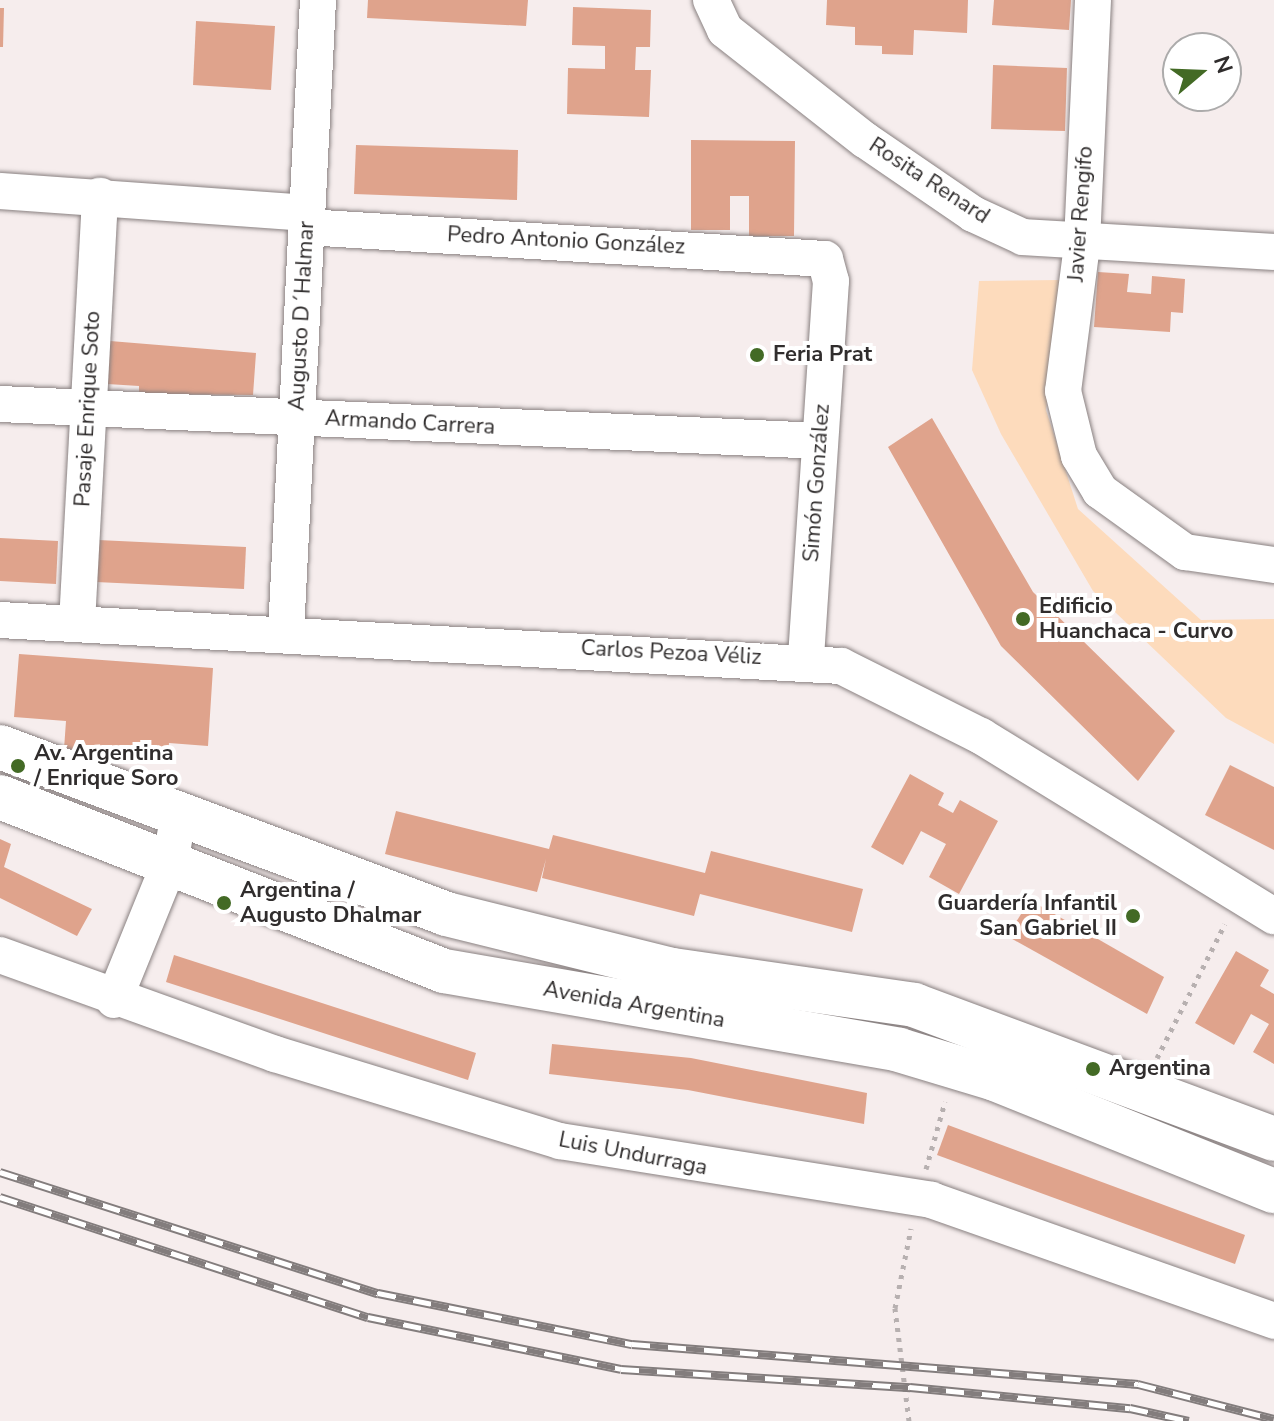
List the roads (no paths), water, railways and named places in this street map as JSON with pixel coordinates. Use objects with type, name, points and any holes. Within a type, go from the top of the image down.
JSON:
[{"type":"main road","name":"Avenida Argentina","points":[[0,747],[179,814],[375,893],[496,929],[672,970],[914,1005],[1142,1087],[1274,1139]]},
{"type":"main road","name":"Avenida Argentina","points":[[0,797],[444,971],[945,1063],[1274,1191]]},
{"type":"street","name":"Augusto D´Halmar","points":[[286,632],[318,0]]},
{"type":"street","name":"Javier Rengifo","points":[[1093,0],[1082,245],[1063,391],[1070,426],[1100,491],[1142,526],[1215,561],[1274,565]]},
{"type":"street","name":"Rosita Renard","points":[[715,10],[865,140],[973,214],[1023,237],[1082,245],[1274,252]]},
{"type":"street","name":"Pedro Antonio González","points":[[0,191],[100,196],[307,220],[825,259]]},
{"type":"street","name":"Pasaje Enrique Soto","points":[[77,623],[100,196]]},
{"type":"street","name":"Simón González","points":[[806,660],[831,281],[825,259]]},
{"type":"street","name":"Armando Carrera","points":[[0,404],[820,441]]},
{"type":"street","name":"Carlos Pezoa Véliz","points":[[0,620],[806,660],[897,690],[1274,916]]},
{"type":"street","points":[[114,1000],[170,862],[179,814]]},
{"type":"street","name":"Luis Undurraga","points":[[0,955],[114,1000],[560,1141],[944,1203],[1274,1321]]},
{"type":"railway","points":[[0,1172],[378,1293],[632,1344],[1138,1384],[1274,1419]]},
{"type":"railway","points":[[0,1197],[368,1317],[621,1369],[910,1387],[1130,1408],[1189,1421]]},
{"type":"place","name":"Feria Prat","points":[[757,355]]},
{"type":"place","name":"Edificio Huanchaca - Curvo","points":[[1023,619]]},
{"type":"place","name":"Av. Argentina / Enrique Soro","points":[[18,766]]},
{"type":"place","name":"Argentina / Augusto Dhalmar","points":[[224,903]]},
{"type":"place","name":"Guardería Infantil San Gabriel II","points":[[1133,916]]},
{"type":"place","name":"Argentina","points":[[1093,1069]]}]
